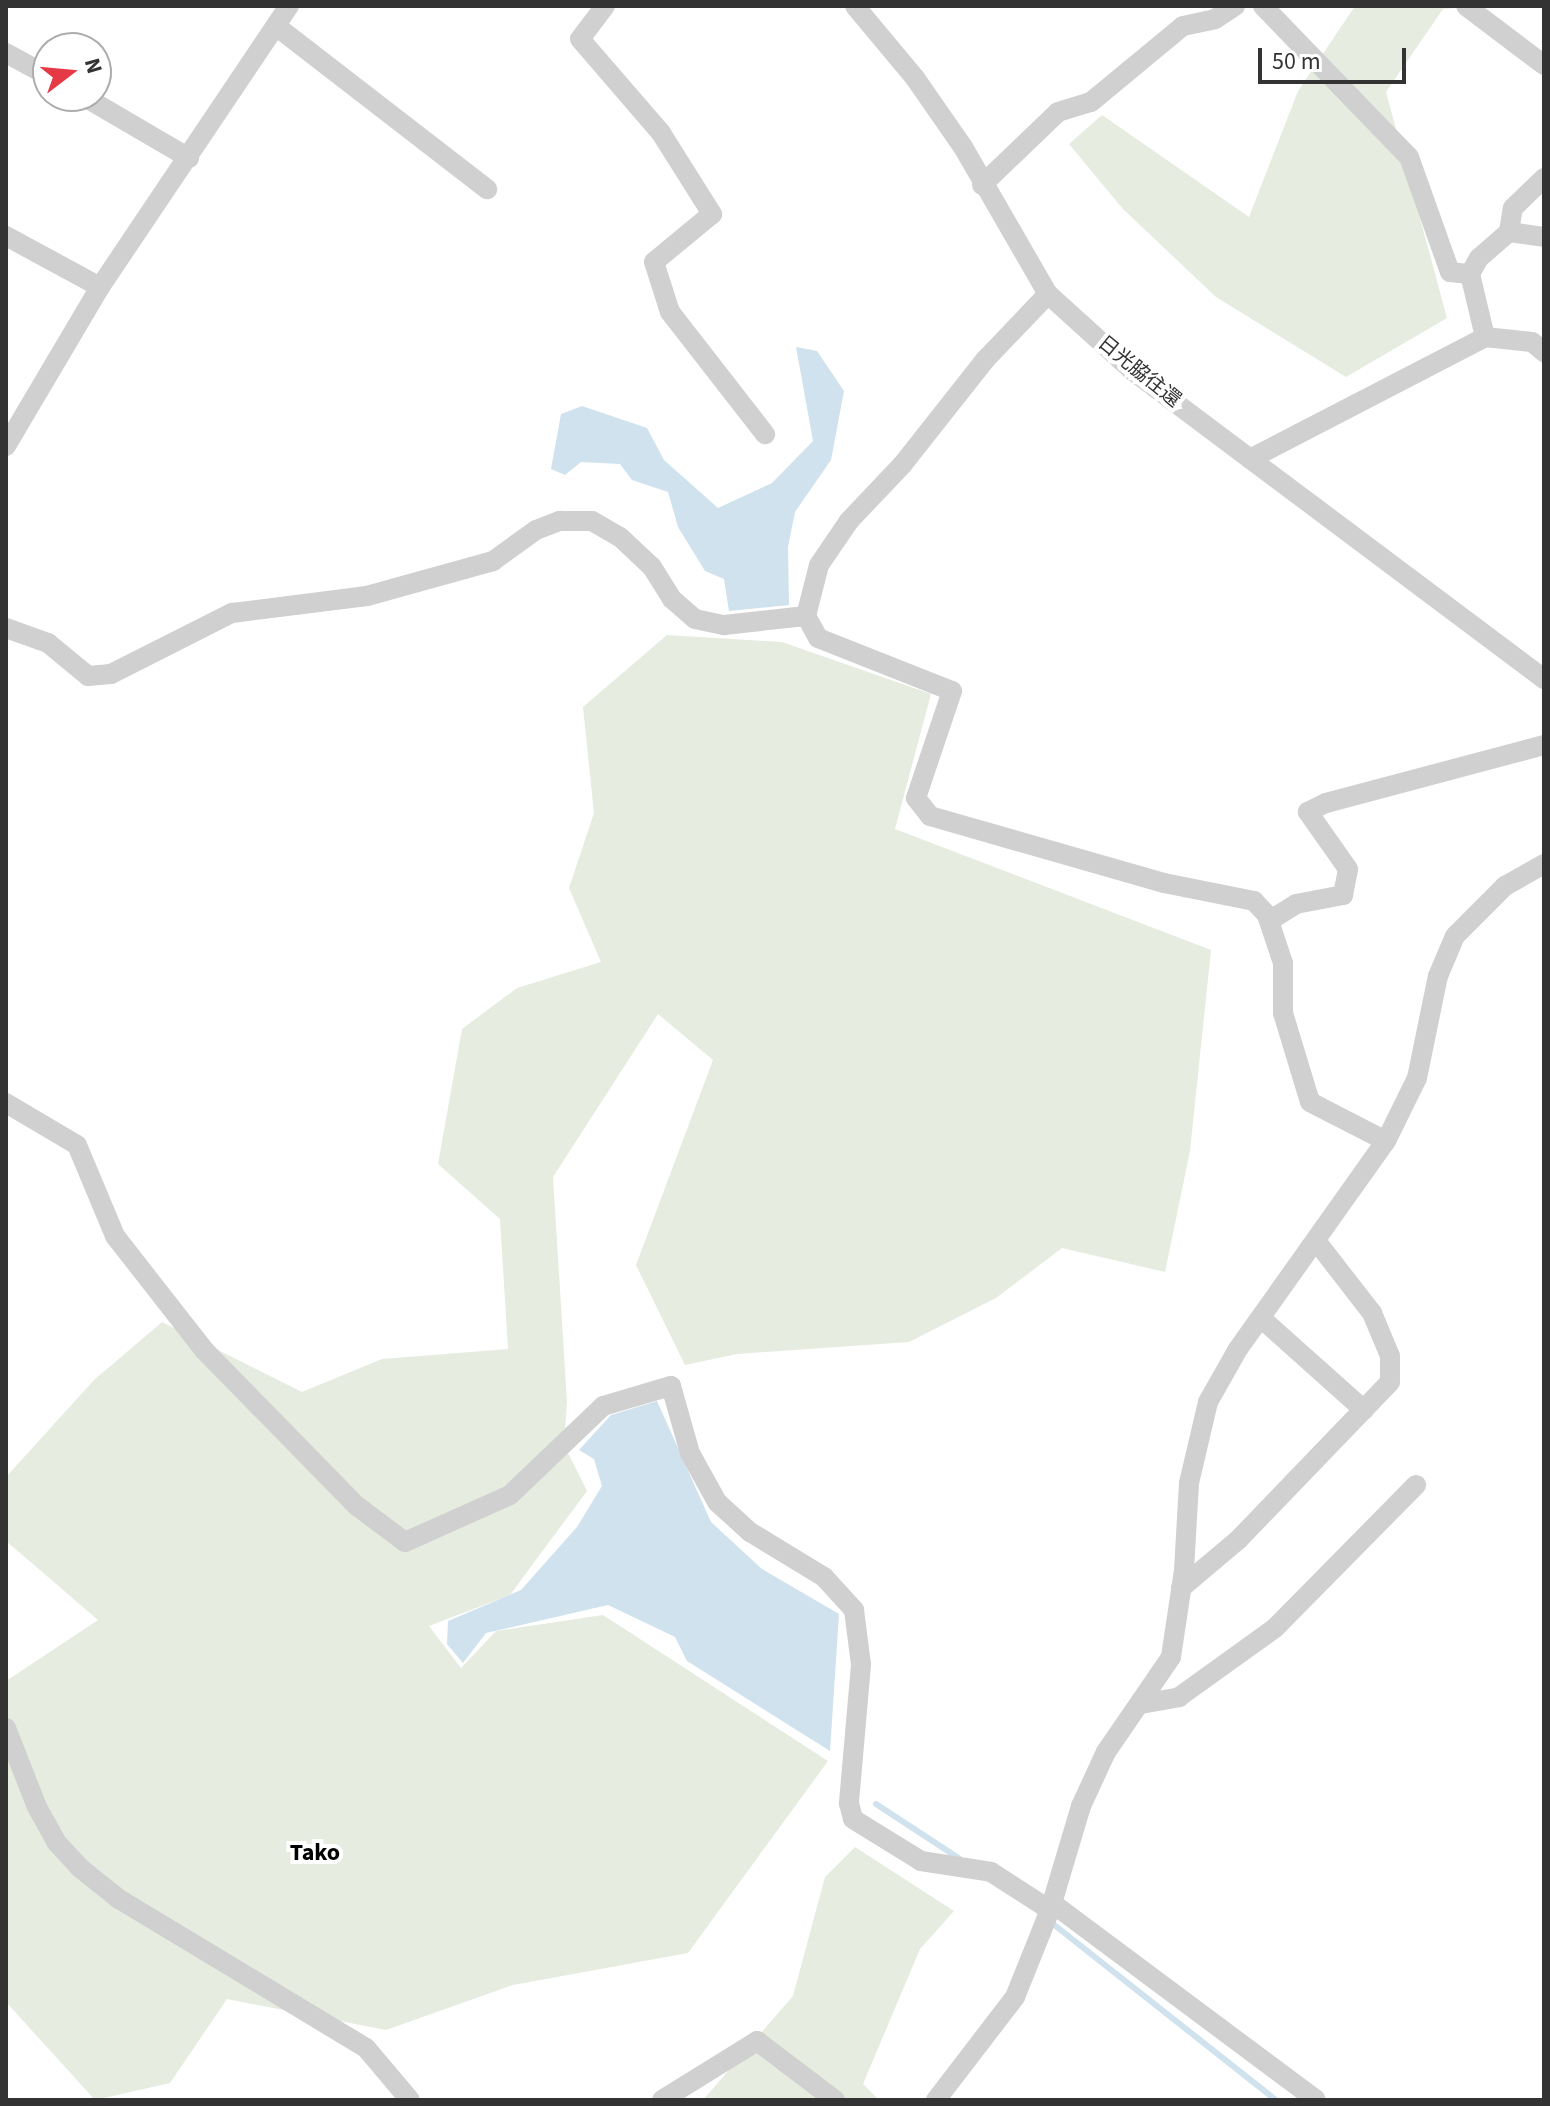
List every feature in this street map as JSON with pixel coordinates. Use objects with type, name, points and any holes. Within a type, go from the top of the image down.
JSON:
[{"type":"street","points":[[6,446],[100,287],[289,6]]},
{"type":"street","points":[[605,6],[580,39],[661,133],[712,214],[654,262],[670,312],[765,434]]},
{"type":"street","name":"日光脇往還","points":[[855,6],[915,78],[1048,294],[1133,371],[1544,679]]},
{"type":"street","points":[[982,185],[1058,112],[1091,102],[1183,26],[1215,19],[1235,6]]},
{"type":"street","points":[[1263,6],[1409,157],[1450,272],[1470,274]]},
{"type":"street","points":[[1466,6],[1544,65]]},
{"type":"street","points":[[276,26],[487,189]]},
{"type":"street","points":[[6,53],[32,67]]},
{"type":"street","points":[[110,112],[189,158]]},
{"type":"street","points":[[1485,337],[1470,274],[1479,258],[1509,232],[1513,208],[1544,178]]},
{"type":"street","points":[[1509,232],[1544,237]]},
{"type":"street","points":[[6,236],[100,287]]},
{"type":"street","points":[[1048,294],[985,360],[903,464],[849,521],[819,565],[806,616],[818,638],[952,691],[916,798],[930,816],[1164,883],[1254,901],[1269,921],[1283,963],[1283,1013],[1310,1102],[1386,1141]]},
{"type":"street","points":[[1250,459],[1485,337],[1532,342],[1544,352]]},
{"type":"street","points":[[6,628],[48,643],[88,676],[111,674],[232,613],[367,596],[493,561],[536,530],[560,521],[592,521],[620,537],[652,567],[672,599],[695,619],[724,625],[806,616]]},
{"type":"street","points":[[1269,921],[1296,904],[1343,895],[1348,869],[1308,812],[1544,745]]},
{"type":"street","points":[[936,2100],[1015,1997],[1051,1906],[1081,1806],[1106,1752],[1171,1657],[1181,1588],[1189,1483],[1208,1402],[1261,1318],[1386,1141],[1417,1078],[1438,976],[1455,936],[1505,886],[1544,864]]},
{"type":"street","points":[[6,1103],[77,1145],[115,1236],[204,1350],[357,1506],[405,1542],[510,1495],[603,1406],[671,1386],[690,1453],[717,1502],[750,1532],[824,1577],[854,1610],[861,1665],[849,1803],[853,1819],[921,1861],[991,1872],[1051,1906],[1316,2100]]},
{"type":"street","points":[[1181,1588],[1238,1540],[1390,1382],[1390,1356],[1372,1313],[1317,1242]]},
{"type":"street","points":[[1261,1318],[1364,1410]]},
{"type":"street","points":[[1141,1704],[1179,1697],[1275,1628],[1416,1485]]},
{"type":"street","points":[[6,1728],[37,1807],[57,1843],[80,1868],[119,1899],[366,2048],[410,2100]]},
{"type":"street","points":[[662,2100],[757,2041],[835,2100]]},
{"type":"shaded area","points":[[1355,6],[1481,6],[1443,9],[1386,92],[1447,318],[1346,377],[1216,297],[1123,209],[1069,144],[1102,115],[1249,217],[1298,91]]},
{"type":"shaded area","points":[[667,635],[782,642],[931,694],[895,829],[1211,950],[1190,1151],[1165,1272],[1062,1248],[996,1298],[909,1342],[737,1354],[685,1365],[636,1265],[713,1060],[658,1014],[553,1177],[567,1402],[564,1445],[587,1491],[510,1595],[429,1626],[461,1668],[496,1631],[603,1615],[828,1761],[688,1953],[513,1985],[386,2030],[227,1999],[170,2083],[95,2100],[6,2002],[6,1681],[98,1620],[6,1541],[6,1477],[94,1380],[162,1322],[302,1392],[382,1359],[508,1349],[500,1219],[438,1164],[462,1029],[517,988],[601,962],[569,888],[594,813],[583,707]]},
{"type":"shaded area","points":[[855,1847],[954,1911],[920,1949],[863,2084],[879,2100],[703,2100],[793,1996],[825,1877]]},
{"type":"water","points":[[796,347],[817,351],[844,391],[831,460],[795,512],[788,547],[789,605],[729,611],[724,579],[705,571],[678,527],[668,492],[632,480],[620,464],[581,462],[565,475],[551,469],[561,414],[582,406],[647,428],[664,460],[718,508],[772,483],[813,441]]},
{"type":"water","points":[[657,1401],[711,1522],[762,1569],[839,1614],[830,1751],[687,1661],[675,1637],[608,1605],[486,1633],[463,1663],[447,1644],[448,1621],[521,1590],[577,1527],[602,1486],[594,1459],[579,1450],[611,1415]]},
{"type":"waterway","points":[[876,1804],[960,1859]]},
{"type":"waterway","points":[[1048,1920],[1276,2100]]},
{"type":"district","name":"Tako","points":[[315,1853]]}]
